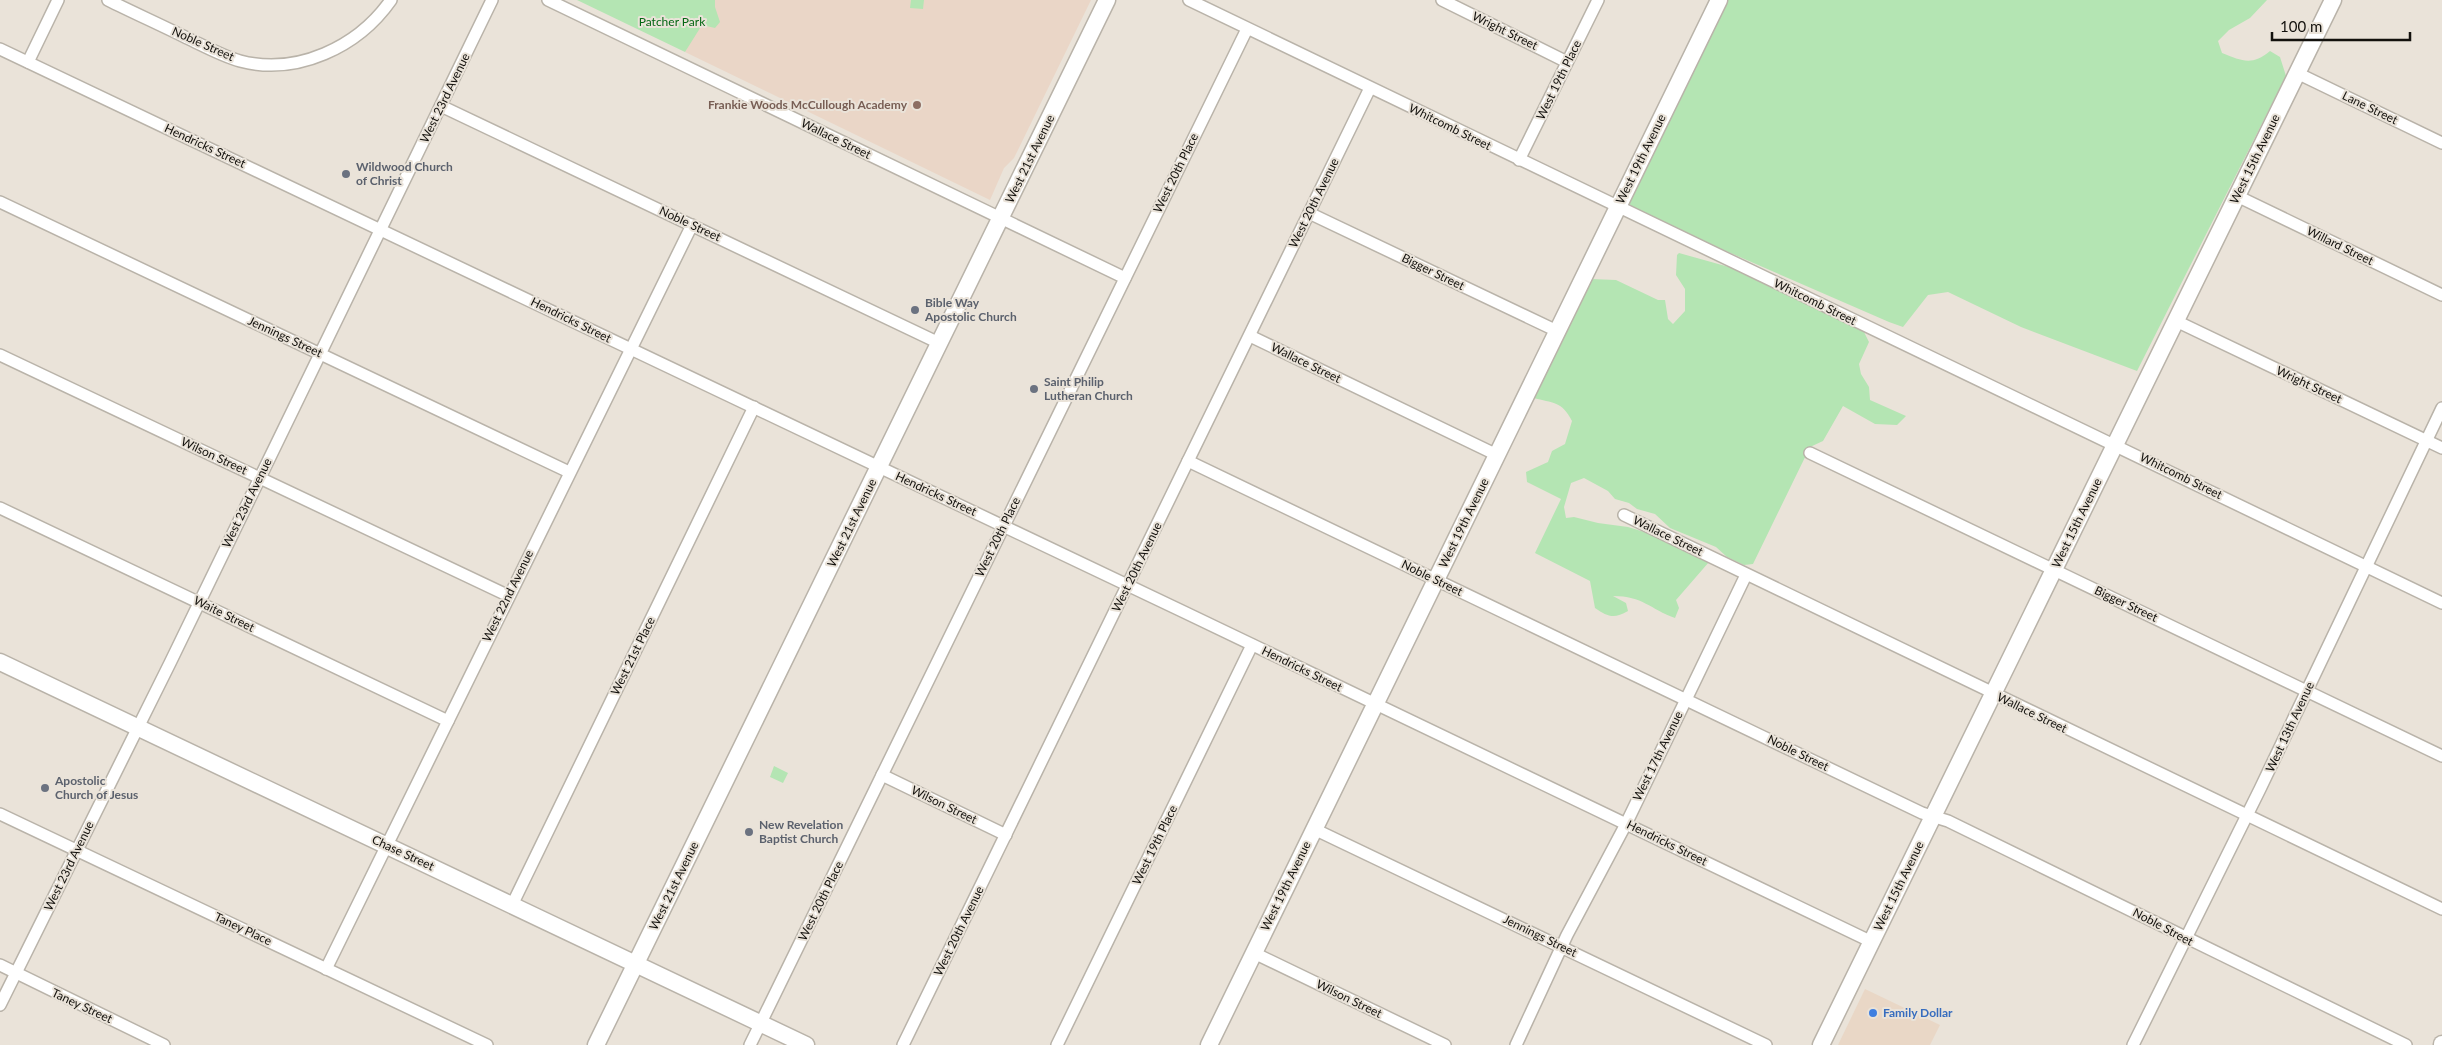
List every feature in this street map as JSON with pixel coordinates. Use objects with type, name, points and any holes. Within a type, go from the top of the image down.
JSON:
[{"type":"street","points":[[28,62],[58,0]]},
{"type":"street","name":"Noble Street","points":[[108,0],[218,53],[242,61],[266,64],[293,63],[332,51],[363,29],[391,0]]},
{"type":"street","name":"West 23rd Avenue","points":[[0,1005],[260,478],[492,0]]},
{"type":"street","name":"Wallace Street","points":[[548,0],[1125,278]]},
{"type":"street","name":"West 21st Avenue","points":[[596,1045],[1107,0]]},
{"type":"street","name":"Whitcomb Street","points":[[1189,0],[1617,208],[2442,603]]},
{"type":"street","name":"Wright Street","points":[[1442,0],[1567,62]]},
{"type":"street","name":"West 19th Place","points":[[1520,160],[1598,0]]},
{"type":"street","name":"West 19th Avenue","points":[[1209,1045],[1719,0]]},
{"type":"street","name":"West 15th Avenue","points":[[1821,1045],[2333,0]]},
{"type":"street","name":"West 20th Place","points":[[750,1045],[1247,29]]},
{"type":"street","name":"Hendricks Street","points":[[0,48],[1128,585],[1872,942]]},
{"type":"street","name":"Lane Street","points":[[2297,73],[2442,143]]},
{"type":"street","name":"West 20th Avenue","points":[[903,1045],[1370,88]]},
{"type":"street","name":"Noble Street","points":[[441,106],[939,343]]},
{"type":"street","name":"Willard Street","points":[[2237,196],[2442,295]]},
{"type":"street","name":"Jennings Street","points":[[0,202],[569,472]]},
{"type":"street","name":"Bigger Street","points":[[1309,213],[1557,331]]},
{"type":"street","name":"West 22nd Avenue","points":[[326,969],[692,224]]},
{"type":"street","name":"Wright Street","points":[[2176,321],[2442,448]]},
{"type":"street","name":"Wallace Street","points":[[1250,336],[1497,455]]},
{"type":"street","name":"Wilson Street","points":[[0,356],[508,596]]},
{"type":"street","name":"West 21st Place","points":[[512,904],[754,408]]},
{"type":"street","name":"West 13th Avenue","points":[[2133,1045],[2247,815],[2442,408]]},
{"type":"street","name":"Bigger Street","points":[[1810,453],[2442,756]]},
{"type":"street","name":"Noble Street","points":[[1188,462],[1685,700],[2006,849],[2186,937],[2195,944],[2406,1045]]},
{"type":"street","name":"Waite Street","points":[[0,508],[448,721]]},
{"type":"street","name":"Wallace Street","points":[[1624,515],[2442,909]]},
{"type":"street","name":"West 17th Avenue","points":[[1516,1045],[1562,946],[1626,824],[1746,575]]},
{"type":"street","name":"West 19th Place","points":[[1057,1045],[1252,645]]},
{"type":"street","name":"Chase Street","points":[[0,662],[806,1045]]},
{"type":"street","name":"Wilson Street","points":[[882,775],[1006,835]]},
{"type":"street","name":"Taney Place","points":[[0,814],[487,1045]]},
{"type":"street","name":"Jennings Street","points":[[1314,829],[1766,1045]]},
{"type":"street","name":"Wilson Street","points":[[1254,953],[1445,1045]]},
{"type":"street","name":"Taney Street","points":[[0,965],[164,1045]]},
{"type":"shaded area","name":"Frankie Woods McCullough Academy","points":[[710,0],[1091,0],[1014,158],[1004,168],[990,200],[685,52]]},
{"type":"shaded area","name":"Family Dollar","points":[[1865,989],[1940,1025],[1930,1045],[1838,1045]]},
{"type":"green space","name":"Patcher Park","points":[[577,0],[715,0],[715,7],[720,22],[715,28],[702,25],[685,52]]},
{"type":"green space","points":[[911,0],[924,0],[923,9],[910,8]]},
{"type":"green space","points":[[1725,0],[2267,0],[2250,18],[2229,30],[2218,41],[2222,53],[2241,60],[2258,59],[2270,51],[2280,57],[2286,76],[2137,371],[2021,327],[1948,292],[1928,295],[1903,327],[1680,231],[1627,205]]},
{"type":"green space","points":[[1679,253],[1729,267],[1864,332],[1869,342],[1859,364],[1861,374],[1869,387],[1870,400],[1906,416],[1897,425],[1875,424],[1843,406],[1823,441],[1810,447],[1753,564],[1744,565],[1727,557],[1716,547],[1670,528],[1655,514],[1637,509],[1629,503],[1615,499],[1608,491],[1584,478],[1571,483],[1564,507],[1566,518],[1574,517],[1598,523],[1628,527],[1651,534],[1709,562],[1676,600],[1679,608],[1675,618],[1632,598],[1613,596],[1626,603],[1628,611],[1611,616],[1595,608],[1590,581],[1535,553],[1561,499],[1527,482],[1526,472],[1548,462],[1552,451],[1565,444],[1572,421],[1561,406],[1533,398],[1591,279],[1616,280],[1658,300],[1665,300],[1668,319],[1673,324],[1685,311],[1685,289],[1676,275],[1677,255]]},
{"type":"green space","points":[[774,766],[788,773],[783,783],[770,777]]},
{"type":"place","name":"Frankie Woods McCullough Academy","points":[[917,105]]},
{"type":"place","name":"Wildwood Church of Christ","points":[[346,174]]},
{"type":"place","name":"Bible Way Apostolic Church","points":[[915,310]]},
{"type":"place","name":"Saint Philip Lutheran Church","points":[[1034,389]]},
{"type":"place","name":"Apostolic Church of Jesus","points":[[45,788]]},
{"type":"place","name":"New Revelation Baptist Church","points":[[749,832]]},
{"type":"place","name":"Family Dollar","points":[[1873,1013]]}]
